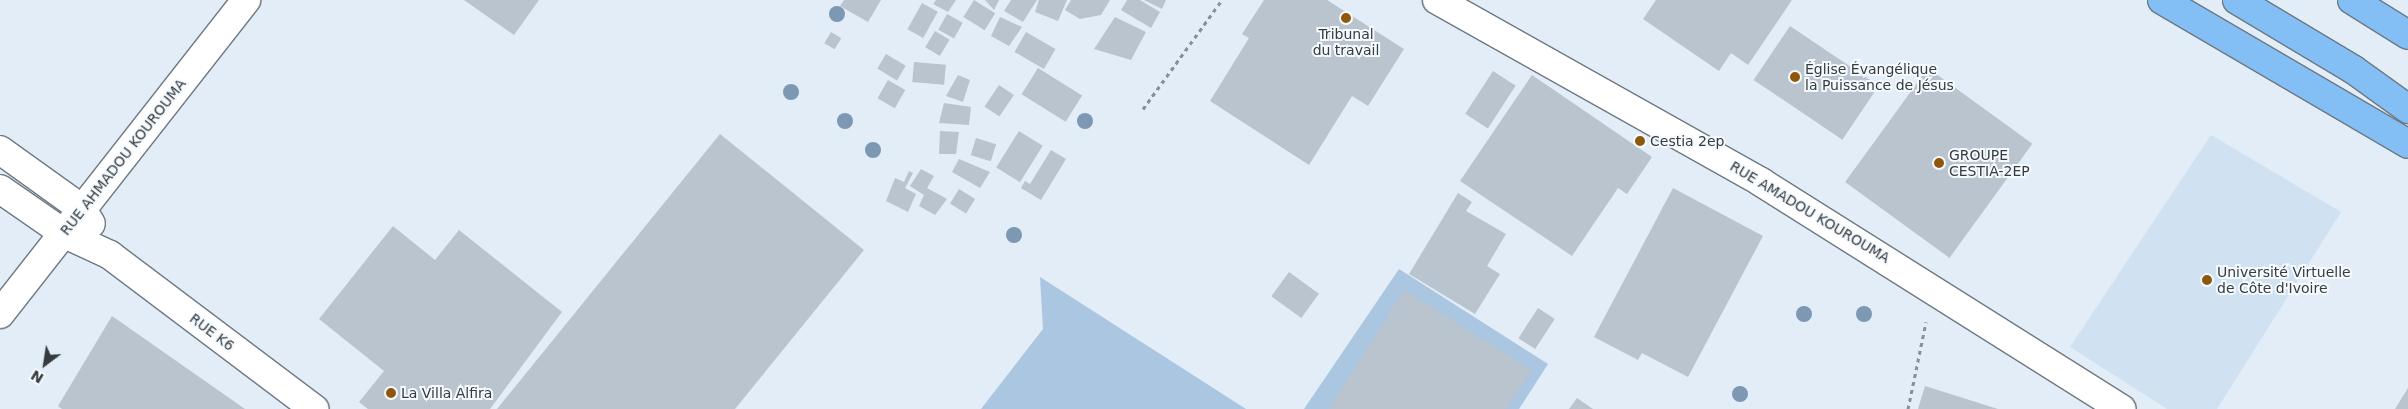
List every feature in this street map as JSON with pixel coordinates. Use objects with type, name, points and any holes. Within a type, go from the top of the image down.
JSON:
[{"type":"highway","points":[[2162,0],[2408,144]]},
{"type":"highway","points":[[2237,0],[2354,70],[2408,110]]},
{"type":"highway","points":[[2352,0],[2408,36]]},
{"type":"highway","points":[[2386,0],[2408,16]]},
{"type":"street","name":"RUE AHMADOU KOUROUMA","points":[[0,314],[65,234],[82,209],[246,0]]},
{"type":"street","name":"RUE AMADOU KOUROUMA","points":[[1437,0],[1761,182],[1935,288],[2122,409]]},
{"type":"street","name":"RUE K6","points":[[0,150],[82,209],[110,255]]},
{"type":"street","name":"RUE K6","points":[[0,189],[65,234],[110,255],[314,409]]},
{"type":"path","points":[[1143,110],[1222,0]]},
{"type":"path","points":[[1908,409],[1910,383],[1935,288]]},
{"type":"shaded area","name":"Université Virtuelle de Côte d'Ivoire","points":[[2211,135],[2341,212],[2217,409],[2167,409],[2070,347]]},
{"type":"shaded area","points":[[1399,269],[1548,364],[1519,409],[1304,409]]},
{"type":"shaded area","points":[[1040,277],[1246,409],[981,409],[1043,329]]},
{"type":"building","points":[[464,0],[539,0],[514,35]]},
{"type":"building","points":[[844,0],[881,0],[868,22],[840,6]]},
{"type":"building","points":[[936,0],[956,0],[948,12],[933,4]]},
{"type":"building","points":[[974,0],[995,13],[985,30],[963,17]]},
{"type":"building","points":[[985,0],[999,0],[994,10]]},
{"type":"building","points":[[1011,0],[1037,0],[1023,22],[1004,11]]},
{"type":"building","points":[[1039,0],[1067,0],[1058,21],[1035,12]]},
{"type":"building","points":[[1071,0],[1110,0],[1101,15],[1080,19],[1065,10]]},
{"type":"building","points":[[1127,0],[1140,0],[1160,12],[1151,28],[1121,10]]},
{"type":"building","points":[[1144,0],[1166,0],[1162,9]]},
{"type":"building","points":[[1264,0],[1327,0],[1404,49],[1368,106],[1352,96],[1309,165],[1210,101],[1249,38],[1242,34]]},
{"type":"building","points":[[1656,0],[1792,0],[1748,65],[1731,53],[1719,71],[1643,19]]},
{"type":"building","points":[[922,3],[938,12],[923,38],[907,29]]},
{"type":"building","points":[[947,14],[963,23],[954,38],[938,30]]},
{"type":"building","points":[[1000,17],[1022,27],[1009,46],[991,36]]},
{"type":"building","points":[[1115,17],[1146,32],[1131,60],[1094,49]]},
{"type":"building","points":[[1790,26],[1879,86],[1842,140],[1754,80]]},
{"type":"building","points":[[935,31],[950,40],[940,56],[925,47]]},
{"type":"building","points":[[831,32],[841,38],[835,49],[824,43]]},
{"type":"building","points":[[1026,32],[1055,49],[1044,69],[1014,52]]},
{"type":"building","points":[[886,54],[906,66],[897,80],[877,69]]},
{"type":"building","points":[[914,62],[946,65],[944,85],[912,82]]},
{"type":"building","points":[[1038,68],[1082,96],[1066,122],[1022,94]]},
{"type":"building","name":"GROUPE CESTIA-2EP","points":[[1928,68],[2032,144],[1949,258],[1845,182]]},
{"type":"building","points":[[1493,71],[1516,86],[1488,128],[1465,114]]},
{"type":"building","points":[[958,75],[970,80],[963,102],[946,96]]},
{"type":"building","points":[[1532,75],[1652,157],[1627,194],[1618,188],[1572,256],[1460,181]]},
{"type":"building","points":[[888,80],[905,90],[895,108],[878,98]]},
{"type":"building","points":[[999,85],[1014,95],[999,117],[984,107]]},
{"type":"building","points":[[944,103],[971,107],[969,125],[939,123]]},
{"type":"building","points":[[940,131],[959,132],[956,154],[939,154]]},
{"type":"building","points":[[1019,131],[1043,146],[1020,182],[996,167]]},
{"type":"building","points":[[720,134],[864,250],[735,409],[497,409]]},
{"type":"building","points":[[976,138],[996,144],[991,161],[971,155]]},
{"type":"building","points":[[1051,150],[1066,159],[1041,200],[1021,188],[1025,181],[1030,184]]},
{"type":"building","points":[[959,159],[990,172],[980,188],[952,172]]},
{"type":"building","points":[[921,169],[934,176],[927,188],[947,199],[935,215],[919,206],[924,195],[910,186]]},
{"type":"building","points":[[909,171],[913,173],[905,188],[916,194],[908,212],[886,201],[895,178],[904,182]]},
{"type":"building","points":[[1673,188],[1763,236],[1688,377],[1642,353],[1638,360],[1594,337]]},
{"type":"building","points":[[959,189],[975,199],[966,213],[950,203]]},
{"type":"building","points":[[1458,193],[1472,202],[1466,211],[1506,234],[1487,266],[1500,274],[1475,314],[1409,274]]},
{"type":"building","points":[[393,226],[435,260],[459,230],[562,312],[490,409],[368,409],[359,402],[384,371],[319,319]]},
{"type":"building","points":[[1289,272],[1319,294],[1301,318],[1271,296]]},
{"type":"building","points":[[1404,290],[1531,370],[1506,409],[1329,409]]},
{"type":"building","points":[[1538,308],[1555,319],[1535,349],[1518,338]]},
{"type":"building","points":[[112,316],[245,409],[62,409],[58,406]]},
{"type":"building","points":[[1925,386],[1998,409],[1918,409]]},
{"type":"building","points":[[2408,388],[2408,409],[2395,409]]},
{"type":"building","points":[[1577,398],[1593,409],[1569,409]]},
{"type":"place","name":"Tribunal du travail","points":[[1346,18]]},
{"type":"place","name":"Église Évangélique la Puissance de Jésus","points":[[1795,77]]},
{"type":"place","name":"Cestia 2ep","points":[[1640,141]]},
{"type":"place","name":"GROUPE CESTIA-2EP","points":[[1939,163]]},
{"type":"place","name":"Université Virtuelle de Côte d'Ivoire","points":[[2207,280]]},
{"type":"place","name":"La Villa Alfira","points":[[391,393]]}]
